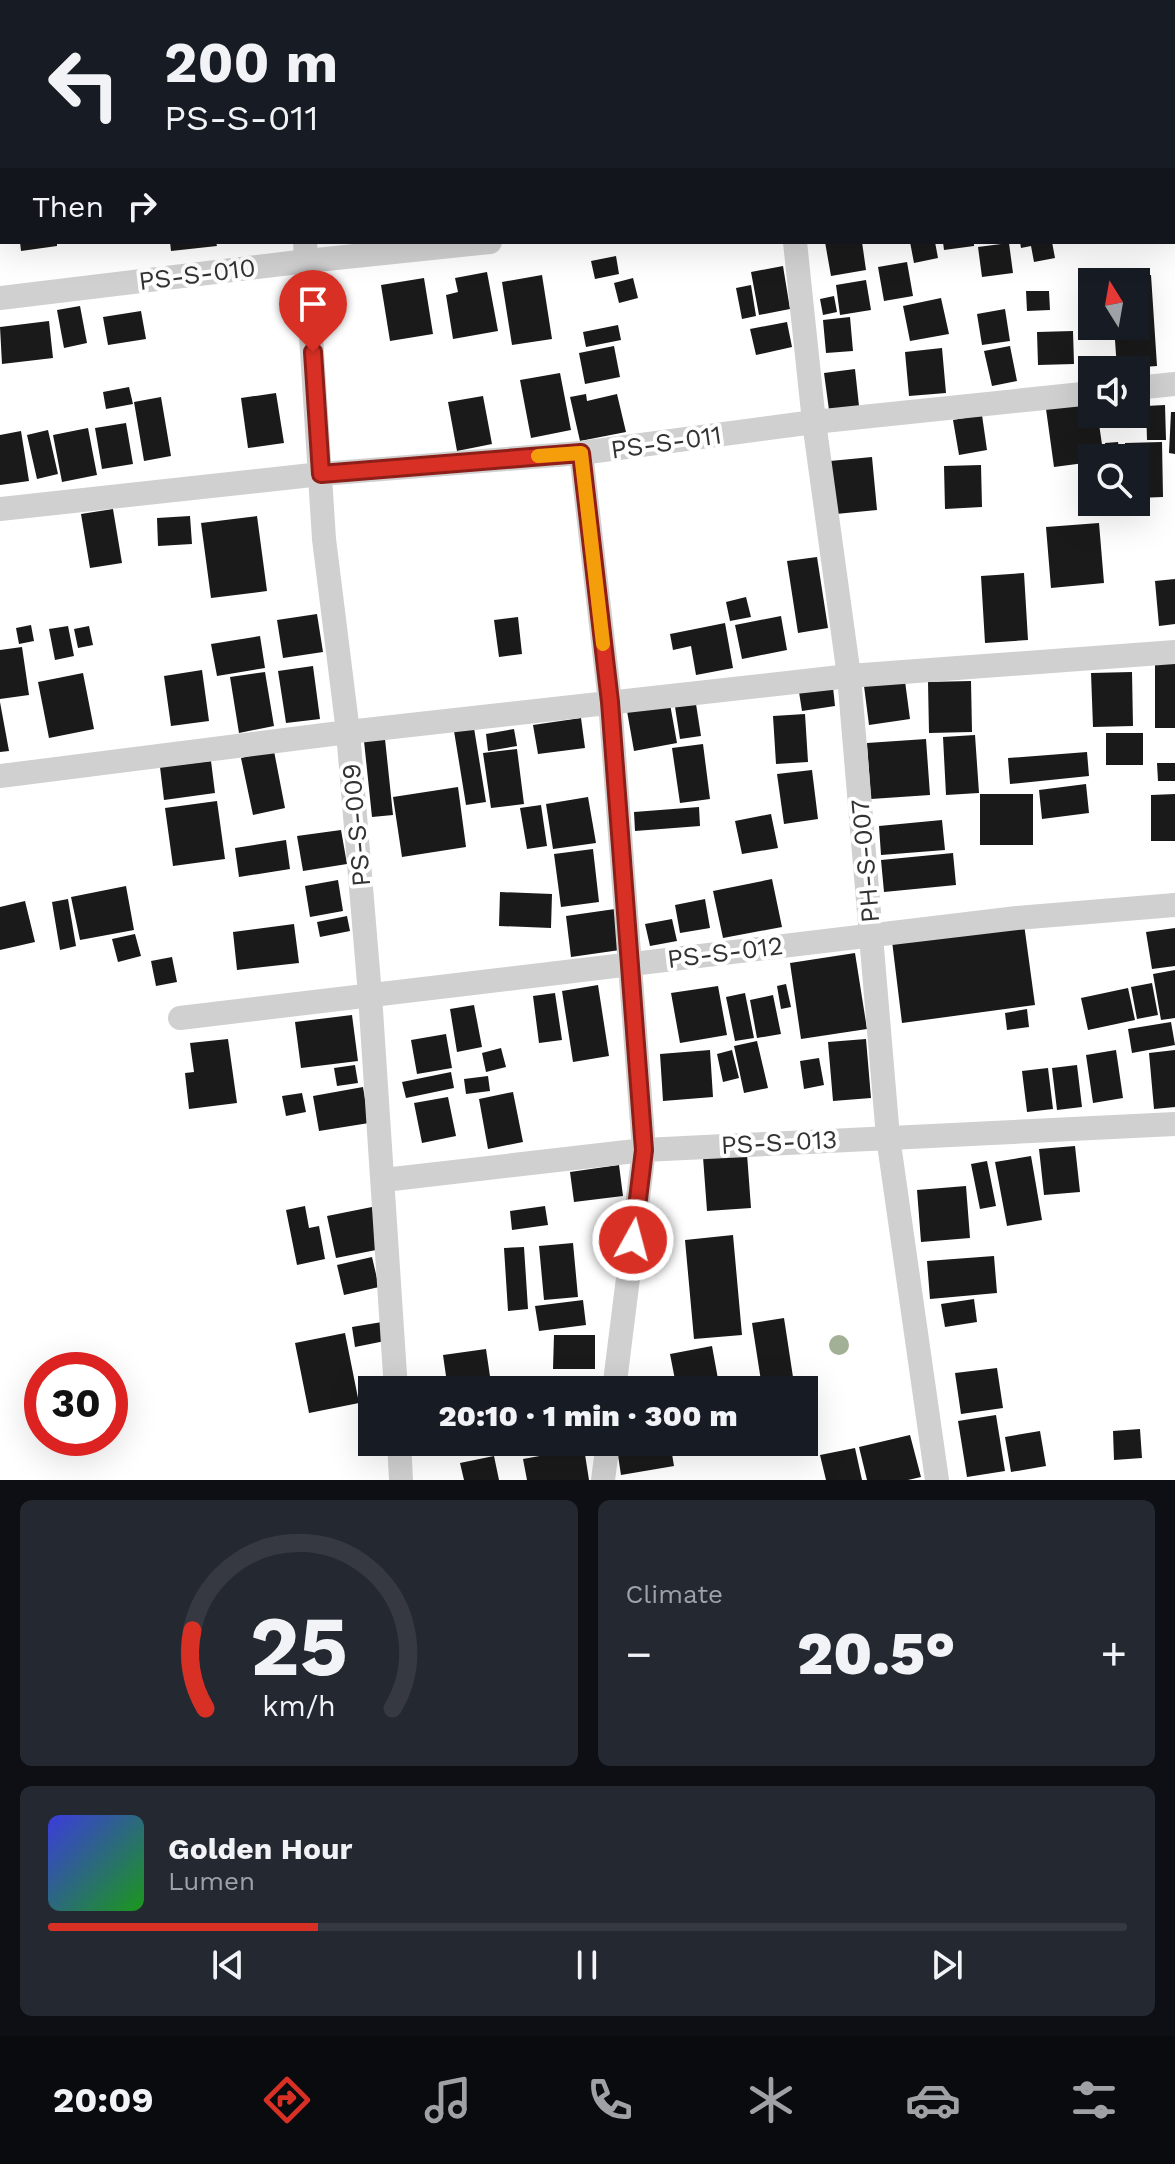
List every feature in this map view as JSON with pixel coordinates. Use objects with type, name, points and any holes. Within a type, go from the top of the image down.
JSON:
[{"type":"street","name":"PS-S-010","points":[[0,298],[306,251],[449,244]]},
{"type":"street","name":"PH-S-007","points":[[795,244],[814,422],[849,676],[888,1137],[937,1480]]},
{"type":"street","name":"PS-S-009","points":[[306,251],[324,539],[348,732],[370,995],[395,1376]]},
{"type":"street","points":[[1150,387],[1175,384]]},
{"type":"street","name":"PS-S-011","points":[[0,509],[321,474],[581,453],[814,422],[1078,394]]},
{"type":"street","points":[[581,453],[610,702],[644,1150],[616,1376]]},
{"type":"street","points":[[0,776],[348,732],[849,676],[1175,652]]},
{"type":"street","name":"PS-S-012","points":[[180,1018],[871,934],[1175,905]]},
{"type":"street","name":"PS-S-013","points":[[384,1180],[644,1150],[1175,1124]]},
{"type":"street","points":[[400,1456],[401,1480]]},
{"type":"street","points":[[603,1480],[606,1456]]},
{"type":"building","points":[[20,244],[57,244],[57,246],[21,251]]},
{"type":"building","points":[[170,244],[217,246],[171,251]]},
{"type":"building","points":[[825,244],[862,244],[866,270],[831,276]]},
{"type":"building","points":[[910,244],[935,244],[938,258],[914,263]]},
{"type":"building","points":[[943,244],[974,244],[974,246],[944,250]]},
{"type":"building","points":[[1009,244],[1013,273],[982,277],[978,247]]},
{"type":"building","points":[[1020,244],[1052,244],[1055,258],[1034,262],[1031,246],[1021,248]]},
{"type":"building","points":[[616,256],[619,274],[595,279],[591,261]]},
{"type":"building","points":[[907,262],[913,296],[884,301],[878,267]]},
{"type":"building","points":[[783,266],[790,309],[759,315],[751,272]]},
{"type":"building","points":[[487,272],[498,331],[453,339],[446,295],[458,292],[455,278]]},
{"type":"building","points":[[542,275],[552,339],[512,345],[502,282]]},
{"type":"building","points":[[1150,275],[1157,366],[1150,367],[1150,356],[1116,356],[1115,340],[1150,340]]},
{"type":"building","points":[[424,278],[433,334],[390,341],[381,285]]},
{"type":"building","points":[[633,278],[638,298],[619,303],[614,283]]},
{"type":"building","points":[[866,280],[871,310],[840,315],[836,285]]},
{"type":"building","points":[[751,285],[756,316],[742,319],[736,288]]},
{"type":"building","points":[[1026,291],[1049,291],[1050,310],[1027,311]]},
{"type":"building","points":[[834,296],[837,312],[823,315],[820,299]]},
{"type":"building","points":[[941,298],[949,334],[910,341],[903,306]]},
{"type":"building","points":[[80,306],[87,343],[64,348],[57,310]]},
{"type":"building","points":[[1005,309],[1010,341],[982,345],[977,314]]},
{"type":"building","points":[[141,311],[146,339],[108,345],[103,317]]},
{"type":"building","points":[[850,317],[853,351],[826,353],[823,320]]},
{"type":"building","points":[[49,321],[53,358],[2,364],[0,327]]},
{"type":"building","points":[[787,322],[792,347],[756,355],[750,329]]},
{"type":"building","points":[[618,325],[621,340],[586,347],[583,332]]},
{"type":"building","points":[[1073,331],[1074,364],[1038,365],[1037,332]]},
{"type":"building","points":[[614,346],[620,377],[585,384],[579,353]]},
{"type":"building","points":[[1010,346],[1017,381],[992,386],[984,351]]},
{"type":"building","points":[[942,348],[946,393],[909,396],[905,352]]},
{"type":"building","points":[[855,369],[859,406],[829,410],[824,373]]},
{"type":"building","points":[[560,373],[571,430],[531,438],[520,380]]},
{"type":"building","points":[[129,387],[133,404],[106,409],[103,392]]},
{"type":"building","points":[[276,393],[284,443],[248,448],[241,398]]},
{"type":"building","points":[[586,394],[587,401],[617,394],[626,432],[580,441],[570,397]]},
{"type":"building","points":[[483,396],[492,444],[457,451],[448,402]]},
{"type":"building","points":[[161,397],[171,456],[144,461],[134,402]]},
{"type":"building","points":[[1078,405],[1078,428],[1100,428],[1102,444],[1078,444],[1078,464],[1054,467],[1046,409]]},
{"type":"building","points":[[1165,405],[1166,440],[1147,440],[1150,406]]},
{"type":"building","points":[[1171,412],[1175,412],[1175,454],[1169,453]]},
{"type":"building","points":[[982,415],[987,450],[959,455],[953,420]]},
{"type":"building","points":[[126,423],[133,464],[102,469],[95,428]]},
{"type":"building","points":[[88,428],[97,475],[62,482],[53,435]]},
{"type":"building","points":[[48,430],[58,474],[37,479],[27,435]]},
{"type":"building","points":[[21,431],[29,481],[0,485],[0,435]]},
{"type":"building","points":[[1162,442],[1163,497],[1150,497],[1150,444],[1125,443]]},
{"type":"building","points":[[872,457],[877,510],[836,514],[830,461]]},
{"type":"building","points":[[981,465],[982,507],[945,509],[944,466]]},
{"type":"building","points":[[113,509],[122,563],[90,568],[81,514]]},
{"type":"building","points":[[190,516],[192,544],[158,546],[157,518]]},
{"type":"building","points":[[257,516],[267,591],[211,598],[201,523]]},
{"type":"building","points":[[1099,523],[1104,583],[1051,588],[1046,527]]},
{"type":"building","points":[[817,557],[828,628],[798,633],[787,561]]},
{"type":"building","points":[[1024,573],[1028,640],[985,643],[981,576]]},
{"type":"building","points":[[1175,579],[1175,624],[1159,626],[1155,581]]},
{"type":"building","points":[[746,597],[751,617],[730,621],[726,602]]},
{"type":"building","points":[[317,614],[323,652],[283,658],[277,620]]},
{"type":"building","points":[[781,616],[787,650],[742,659],[735,625]]},
{"type":"building","points":[[518,617],[522,654],[499,657],[494,620]]},
{"type":"building","points":[[725,623],[733,668],[696,675],[691,646],[673,650],[670,634]]},
{"type":"building","points":[[31,625],[34,641],[19,644],[16,628]]},
{"type":"building","points":[[68,626],[74,656],[55,660],[49,629]]},
{"type":"building","points":[[89,626],[93,645],[78,648],[74,629]]},
{"type":"building","points":[[260,636],[265,668],[217,676],[211,644]]},
{"type":"building","points":[[22,647],[29,695],[0,699],[0,650]]},
{"type":"building","points":[[1155,664],[1175,664],[1175,728],[1155,728]]},
{"type":"building","points":[[313,666],[320,719],[286,723],[278,671]]},
{"type":"building","points":[[202,670],[209,721],[171,726],[164,676]]},
{"type":"building","points":[[265,672],[274,726],[239,733],[230,677]]},
{"type":"building","points":[[1132,672],[1133,726],[1093,727],[1091,673]]},
{"type":"building","points":[[83,673],[94,729],[49,738],[38,682]]},
{"type":"building","points":[[905,681],[910,719],[869,725],[864,686]]},
{"type":"building","points":[[971,681],[972,732],[929,733],[928,682]]},
{"type":"building","points":[[833,687],[835,706],[802,711],[799,692]]},
{"type":"building","points":[[0,702],[9,751],[0,752]]},
{"type":"building","points":[[670,704],[677,743],[634,751],[627,711]]},
{"type":"building","points":[[696,704],[701,736],[680,739],[675,707]]},
{"type":"building","points":[[805,714],[808,762],[776,764],[773,716]]},
{"type":"building","points":[[581,718],[585,748],[538,754],[533,725]]},
{"type":"building","points":[[474,728],[486,802],[466,805],[454,731]]},
{"type":"building","points":[[514,729],[517,746],[488,751],[486,734]]},
{"type":"building","points":[[1106,733],[1143,733],[1143,765],[1106,765]]},
{"type":"building","points":[[975,735],[979,793],[946,795],[943,737]]},
{"type":"building","points":[[385,739],[393,815],[372,817],[364,741]]},
{"type":"building","points":[[926,739],[930,795],[871,799],[867,743]]},
{"type":"building","points":[[703,744],[710,799],[680,803],[672,748]]},
{"type":"building","points":[[517,749],[524,804],[491,808],[483,753]]},
{"type":"building","points":[[274,751],[285,808],[253,815],[241,758]]},
{"type":"building","points":[[1087,752],[1089,776],[1010,784],[1008,758]]},
{"type":"building","points":[[211,761],[215,793],[164,800],[160,767]]},
{"type":"building","points":[[1157,763],[1175,763],[1175,781],[1158,781]]},
{"type":"building","points":[[812,770],[818,819],[784,824],[777,774]]},
{"type":"building","points":[[1086,784],[1089,813],[1042,819],[1039,790]]},
{"type":"building","points":[[458,787],[466,847],[402,857],[393,797]]},
{"type":"building","points":[[980,794],[1033,794],[1033,845],[980,845]]},
{"type":"building","points":[[1175,794],[1175,841],[1151,841],[1151,795]]},
{"type":"building","points":[[588,797],[596,843],[553,849],[546,804]]},
{"type":"building","points":[[217,801],[225,859],[173,866],[165,808]]},
{"type":"building","points":[[541,805],[547,846],[527,849],[520,808]]},
{"type":"building","points":[[699,807],[700,826],[635,831],[634,812]]},
{"type":"building","points":[[771,814],[778,848],[742,854],[735,821]]},
{"type":"building","points":[[942,820],[945,850],[881,855],[879,826]]},
{"type":"building","points":[[341,830],[347,864],[303,871],[297,836]]},
{"type":"building","points":[[286,840],[290,869],[239,877],[235,848]]},
{"type":"building","points":[[593,849],[599,902],[561,907],[554,854]]},
{"type":"building","points":[[953,853],[956,885],[884,892],[881,860]]},
{"type":"building","points":[[772,879],[782,927],[723,938],[713,891]]},
{"type":"building","points":[[338,880],[343,911],[310,917],[305,886]]},
{"type":"building","points":[[126,886],[134,930],[80,940],[71,897]]},
{"type":"building","points":[[500,892],[552,894],[551,928],[499,926]]},
{"type":"building","points":[[68,899],[76,946],[60,950],[52,902]]},
{"type":"building","points":[[705,899],[710,928],[680,933],[675,905]]},
{"type":"building","points":[[25,901],[35,942],[0,950],[0,907]]},
{"type":"building","points":[[615,909],[620,950],[571,957],[566,916]]},
{"type":"building","points":[[347,916],[350,931],[320,937],[317,922]]},
{"type":"building","points":[[672,919],[677,941],[650,946],[645,924]]},
{"type":"building","points":[[294,924],[299,963],[237,970],[233,932]]},
{"type":"building","points":[[1024,924],[1035,1005],[902,1023],[892,941]]},
{"type":"building","points":[[1175,928],[1175,966],[1152,969],[1146,932]]},
{"type":"building","points":[[135,934],[141,956],[118,962],[112,939]]},
{"type":"building","points":[[855,953],[867,1029],[801,1039],[790,963]]},
{"type":"building","points":[[172,957],[177,982],[156,986],[151,961]]},
{"type":"building","points":[[1175,970],[1175,1018],[1161,1020],[1153,974]]},
{"type":"building","points":[[1152,983],[1158,1015],[1137,1019],[1131,987]]},
{"type":"building","points":[[786,984],[791,1007],[781,1009],[777,986]]},
{"type":"building","points":[[598,985],[609,1056],[573,1062],[562,991]]},
{"type":"building","points":[[718,986],[727,1035],[680,1043],[671,993]]},
{"type":"building","points":[[1128,988],[1135,1020],[1088,1030],[1081,998]]},
{"type":"building","points":[[555,993],[562,1040],[539,1043],[533,996]]},
{"type":"building","points":[[745,993],[754,1038],[735,1041],[726,997]]},
{"type":"building","points":[[773,995],[781,1034],[757,1038],[750,1000]]},
{"type":"building","points":[[474,1005],[482,1047],[457,1052],[450,1009]]},
{"type":"building","points":[[1027,1009],[1029,1027],[1007,1030],[1005,1013]]},
{"type":"building","points":[[352,1015],[358,1061],[301,1068],[295,1022]]},
{"type":"building","points":[[1171,1022],[1175,1045],[1132,1053],[1128,1029]]},
{"type":"building","points":[[446,1034],[452,1068],[417,1074],[411,1040]]},
{"type":"building","points":[[228,1039],[237,1103],[189,1109],[185,1073],[194,1072],[190,1043]]},
{"type":"building","points":[[866,1039],[871,1098],[833,1101],[828,1042]]},
{"type":"building","points":[[757,1041],[768,1088],[744,1093],[734,1046]]},
{"type":"building","points":[[501,1048],[506,1067],[486,1072],[482,1053]]},
{"type":"building","points":[[710,1050],[713,1097],[663,1101],[660,1054]]},
{"type":"building","points":[[732,1050],[739,1078],[723,1082],[717,1054]]},
{"type":"building","points":[[1116,1050],[1123,1098],[1093,1103],[1086,1055]]},
{"type":"building","points":[[1175,1050],[1175,1107],[1154,1109],[1149,1053]]},
{"type":"building","points":[[819,1058],[824,1085],[804,1089],[800,1061]]},
{"type":"building","points":[[355,1065],[358,1083],[337,1086],[334,1068]]},
{"type":"building","points":[[1077,1065],[1082,1107],[1057,1110],[1052,1068]]},
{"type":"building","points":[[1048,1068],[1053,1109],[1027,1112],[1022,1071]]},
{"type":"building","points":[[451,1072],[454,1088],[406,1098],[402,1082]]},
{"type":"building","points":[[488,1076],[490,1091],[466,1094],[464,1079]]},
{"type":"building","points":[[363,1087],[369,1123],[319,1131],[313,1096]]},
{"type":"building","points":[[513,1092],[523,1142],[488,1149],[479,1099]]},
{"type":"building","points":[[302,1093],[306,1112],[286,1116],[282,1096]]},
{"type":"building","points":[[448,1097],[456,1136],[422,1143],[414,1103]]},
{"type":"building","points":[[1075,1146],[1080,1192],[1044,1195],[1039,1149]]},
{"type":"building","points":[[747,1154],[751,1208],[707,1211],[703,1157]]},
{"type":"building","points":[[1031,1156],[1042,1220],[1007,1226],[995,1162]]},
{"type":"building","points":[[987,1161],[996,1206],[980,1209],[971,1164]]},
{"type":"building","points":[[619,1165],[623,1196],[574,1202],[570,1172]]},
{"type":"building","points":[[966,1186],[970,1238],[921,1242],[917,1190]]},
{"type":"building","points":[[305,1206],[309,1228],[319,1226],[325,1259],[297,1265],[286,1210]]},
{"type":"building","points":[[545,1206],[548,1225],[512,1230],[510,1211]]},
{"type":"building","points":[[372,1207],[381,1249],[336,1258],[327,1216]]},
{"type":"building","points":[[733,1235],[742,1335],[694,1339],[685,1240]]},
{"type":"building","points":[[573,1243],[578,1297],[544,1300],[539,1246]]},
{"type":"building","points":[[524,1247],[528,1309],[508,1311],[504,1248]]},
{"type":"building","points":[[994,1256],[997,1293],[930,1299],[927,1261]]},
{"type":"building","points":[[372,1257],[379,1287],[344,1295],[337,1265]]},
{"type":"building","points":[[974,1299],[977,1322],[945,1327],[941,1304]]},
{"type":"building","points":[[583,1300],[586,1325],[539,1331],[535,1306]]},
{"type":"building","points":[[784,1318],[793,1376],[760,1376],[752,1323]]},
{"type":"building","points":[[382,1322],[385,1341],[355,1347],[352,1327]]},
{"type":"building","points":[[345,1333],[358,1403],[309,1413],[295,1343]]},
{"type":"building","points":[[554,1335],[595,1335],[595,1369],[553,1369]]},
{"type":"building","points":[[712,1346],[717,1376],[674,1376],[670,1354]]},
{"type":"building","points":[[486,1349],[490,1376],[446,1376],[443,1355]]},
{"type":"building","points":[[997,1368],[1003,1408],[961,1414],[955,1373]]},
{"type":"building","points":[[996,1415],[1005,1471],[967,1477],[958,1421]]},
{"type":"building","points":[[1140,1429],[1142,1458],[1114,1460],[1113,1431]]},
{"type":"building","points":[[1040,1431],[1046,1466],[1011,1472],[1005,1437]]},
{"type":"building","points":[[910,1435],[921,1477],[867,1480],[859,1447]]},
{"type":"building","points":[[855,1448],[862,1480],[826,1480],[820,1455]]},
{"type":"building","points":[[494,1456],[499,1480],[464,1480],[460,1463]]},
{"type":"building","points":[[585,1456],[589,1480],[527,1480],[523,1459]]},
{"type":"building","points":[[618,1456],[672,1456],[674,1466],[621,1475]]},
{"type":"slow traffic","points":[[538,456],[581,453],[603,644]]},
{"type":"route","points":[[313,352],[321,474],[581,453],[610,702],[644,1150],[633,1240]]}]
